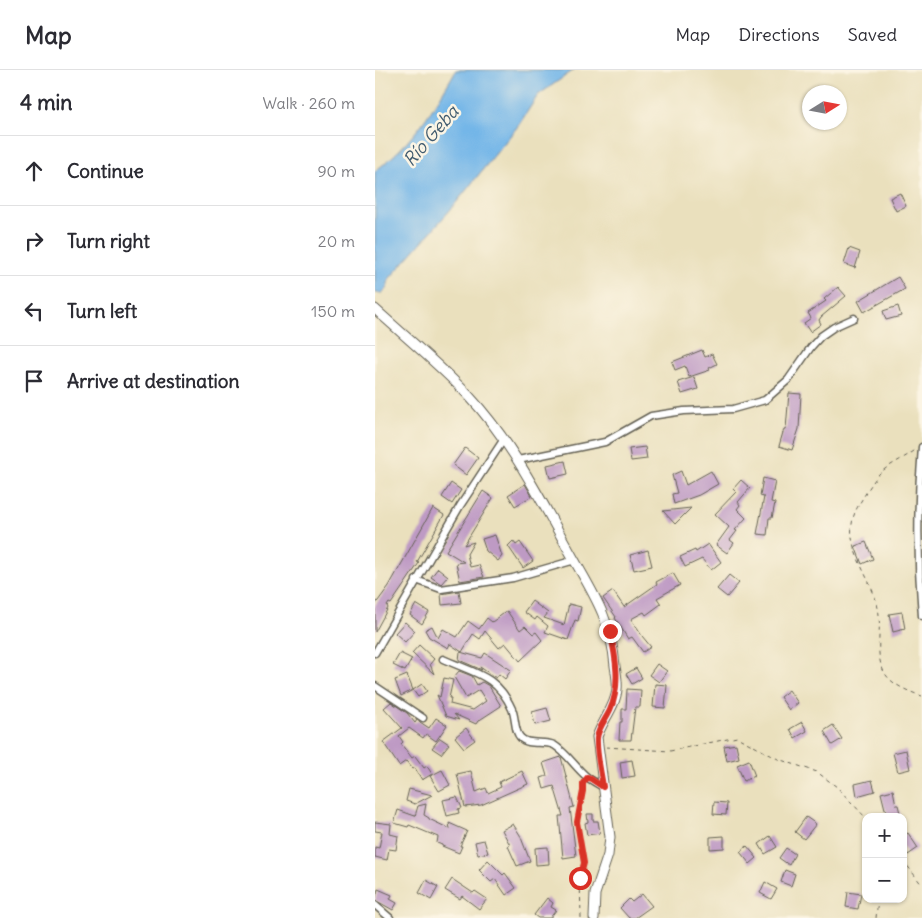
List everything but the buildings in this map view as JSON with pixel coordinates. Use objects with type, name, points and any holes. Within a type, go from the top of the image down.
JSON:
[{"type":"street","points":[[375,309],[471,398],[504,439],[518,460],[601,608],[614,646],[617,690],[611,709],[597,737],[610,837],[609,847],[595,894],[594,918]]},
{"type":"street","points":[[518,460],[605,442],[651,416],[684,411],[733,410],[765,400],[788,380],[821,336],[834,327],[854,318]]},
{"type":"street","points":[[375,653],[474,483],[504,439]]},
{"type":"street","points":[[920,447],[917,555],[922,616]]},
{"type":"street","points":[[416,580],[441,589],[513,578],[575,560]]},
{"type":"street","points":[[443,659],[488,677],[504,694],[513,710],[519,737],[524,741],[542,742],[560,749],[588,777],[603,787]]},
{"type":"street","points":[[375,686],[423,718]]},
{"type":"street","points":[[375,905],[390,918]]},
{"type":"path","points":[[920,447],[879,474],[856,511],[851,531],[857,557],[875,594],[879,615],[879,662],[887,676],[899,686],[922,696]]},
{"type":"path","points":[[598,746],[670,751],[737,737],[778,759],[817,772],[837,787],[862,814]]},
{"type":"path","points":[[581,918],[580,878],[584,863],[577,822],[583,783],[588,777]]},
{"type":"path","points":[[907,865],[922,884]]},
{"type":"path","points":[[876,918],[878,903]]},
{"type":"water","name":"Río Geba","points":[[456,70],[574,70],[538,95],[518,126],[451,209],[389,279],[387,288],[382,293],[375,293],[375,171],[400,149],[421,125]]},
{"type":"route","points":[[580,878],[584,863],[577,822],[583,783],[588,777],[603,787],[597,737],[611,709],[617,690],[614,646],[610,631]]}]
